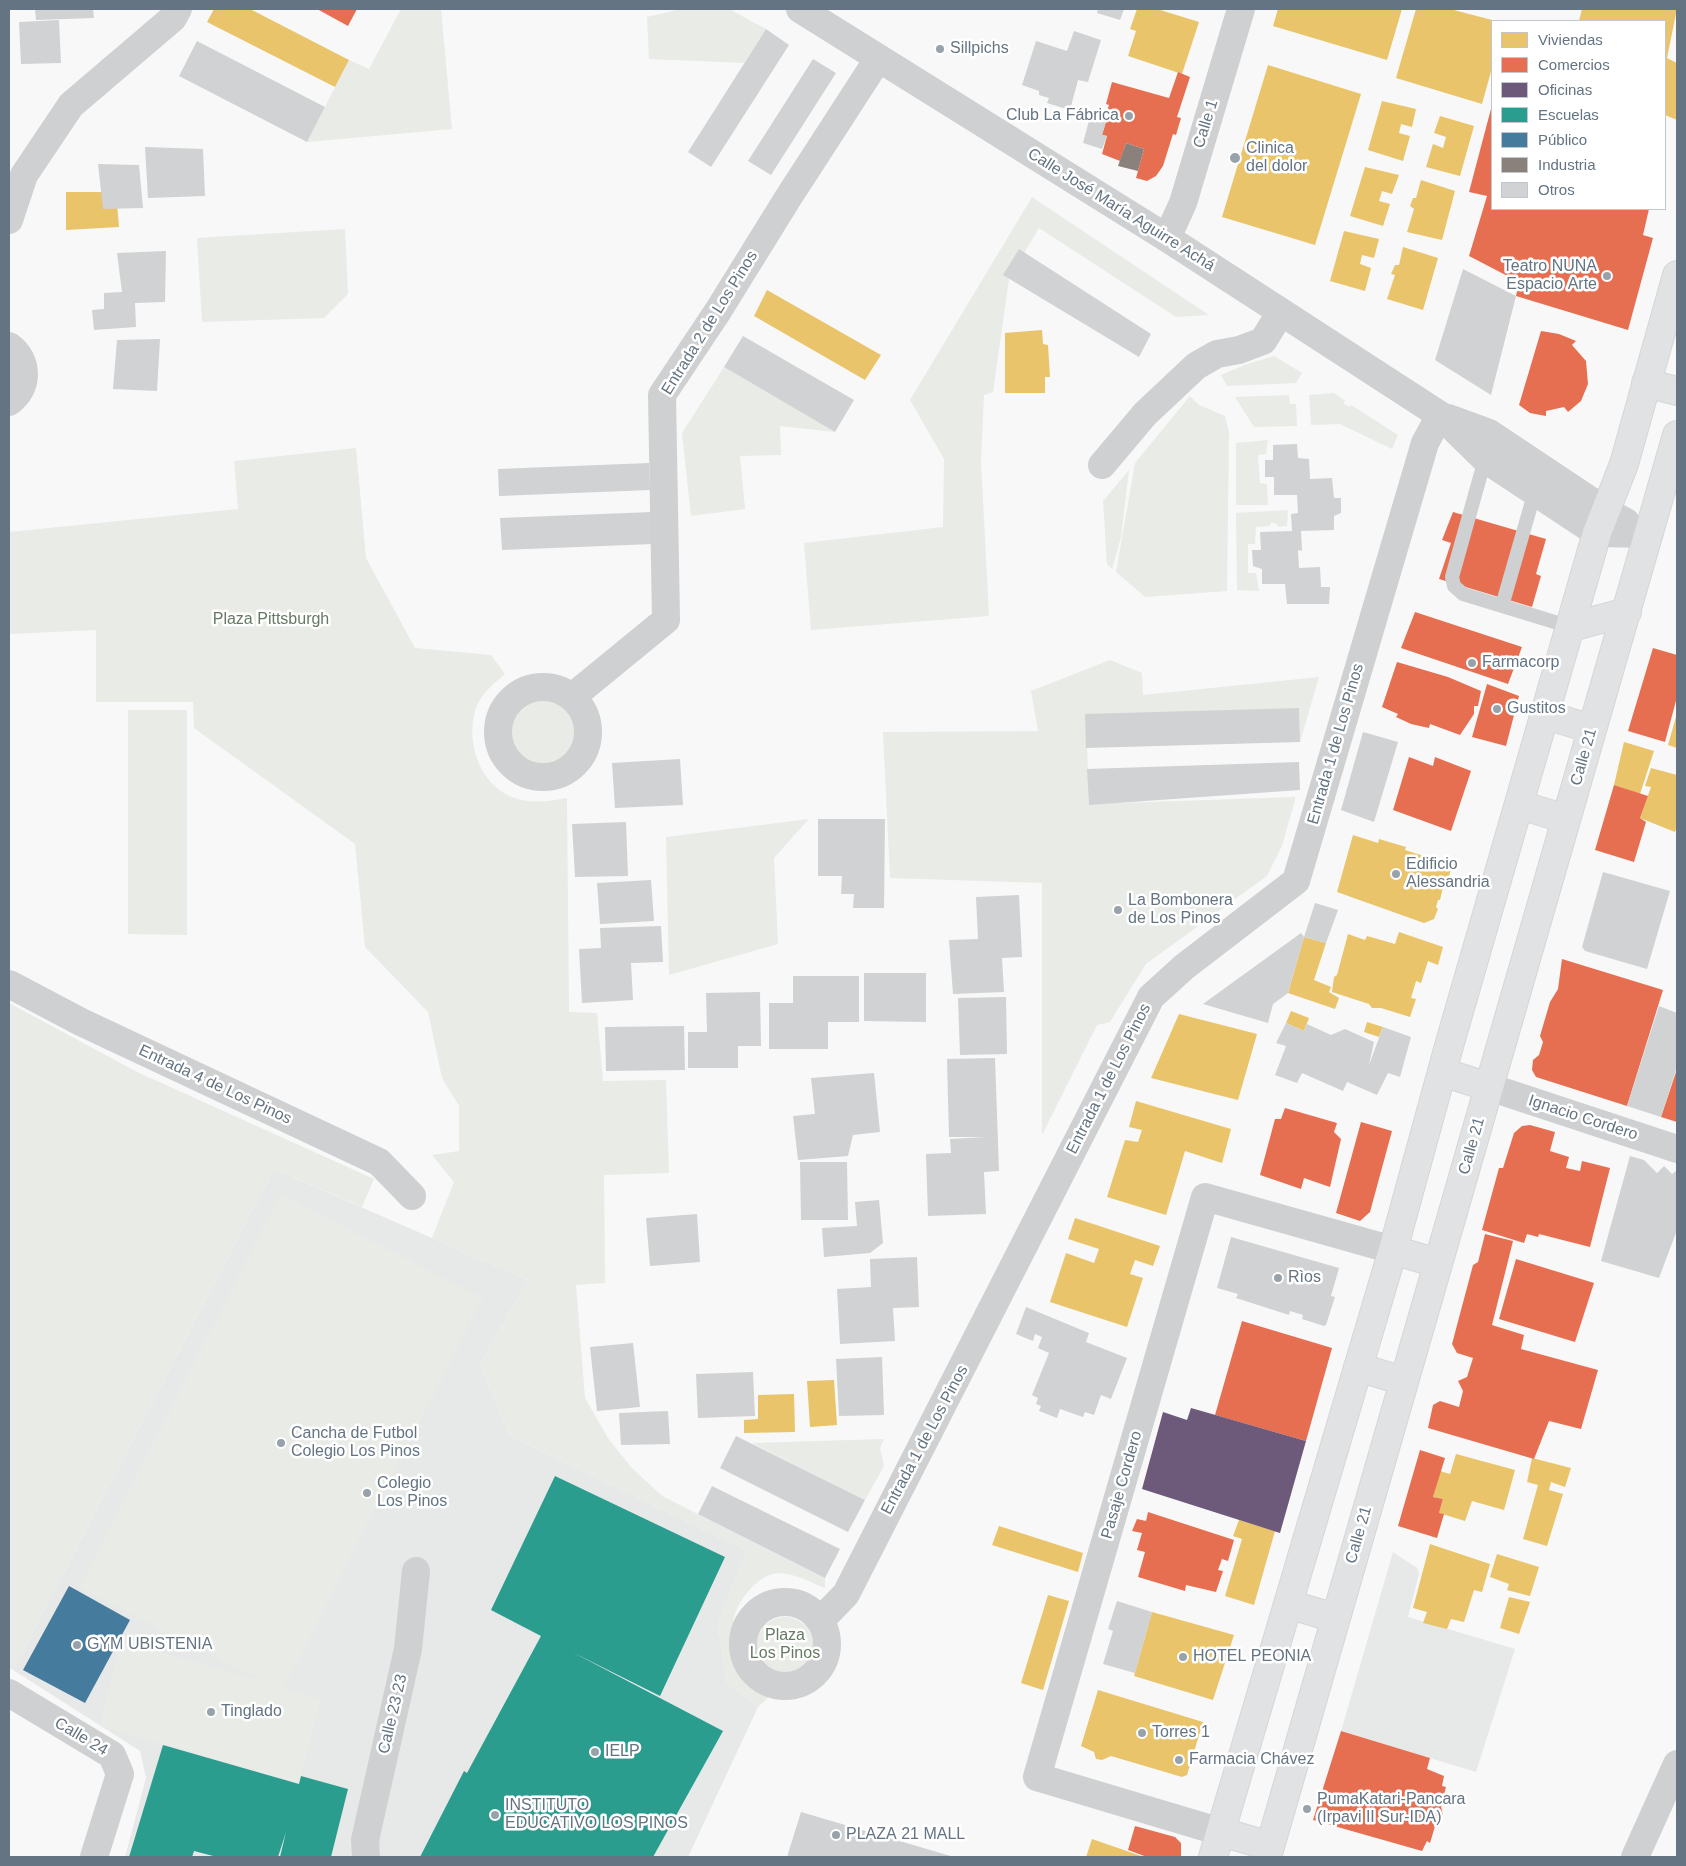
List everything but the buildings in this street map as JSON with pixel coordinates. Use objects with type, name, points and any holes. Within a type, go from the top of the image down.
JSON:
[{"type":"main road","points":[[1214,1857],[1393,1250],[1442,1072],[1571,627],[1602,522],[1624,464],[1677,275]]},
{"type":"main road","points":[[1646,383],[1677,391]]},
{"type":"main road","name":"Calle 21","points":[[1268,1851],[1677,435]]},
{"type":"main road","points":[[1571,627],[1627,612]]},
{"type":"main road","points":[[1546,715],[1592,729]]},
{"type":"main road","points":[[1520,805],[1566,819]]},
{"type":"main road","points":[[1442,1072],[1489,1087]]},
{"type":"main road","points":[[1393,1250],[1437,1263]]},
{"type":"main road","points":[[1358,1367],[1403,1381]]},
{"type":"main road","points":[[1288,1604],[1335,1618]]},
{"type":"main road","points":[[1221,1832],[1268,1851]]},
{"type":"street","points":[[9,220],[24,175],[71,105],[173,18],[178,9]]},
{"type":"street","name":"Calle José María Aguirre Achá","points":[[800,9],[1167,238],[1440,415],[1485,459],[1535,491],[1602,522]]},
{"type":"street","name":"Calle 1","points":[[1167,238],[1183,203],[1241,9]]},
{"type":"street","name":"Entrada 2 de Los Pinos","points":[[572,697],[666,620],[662,395],[718,311],[878,59]]},
{"type":"street","points":[[1102,465],[1145,414],[1196,366],[1217,354],[1238,350],[1263,341],[1281,312]]},
{"type":"street","points":[[9,346],[21,358],[24,379],[22,389],[9,402]]},
{"type":"street","name":"Calle José María Aguirre Achá","points":[[1440,415],[1489,433],[1602,522]]},
{"type":"street","name":"Entrada 1 de Los Pinos","points":[[820,1621],[846,1594],[1151,997],[1184,968],[1296,881],[1425,443],[1440,415]]},
{"type":"street","points":[[1602,522],[1649,534]]},
{"type":"street","name":"Entrada 4 de Los Pinos","points":[[9,984],[81,1022],[379,1162],[412,1196]]},
{"type":"street","name":"Ignacio Cordero","points":[[1489,1087],[1677,1149]]},
{"type":"street","name":"Pasaje Cordero","points":[[1221,1832],[1038,1777],[1205,1197],[1393,1250]]},
{"type":"street","name":"Calle 23 23","points":[[366,1857],[365,1840],[408,1648],[416,1570]]},
{"type":"street","name":"Calle 24","points":[[9,1693],[112,1755],[120,1774],[94,1857]]},
{"type":"street","points":[[1635,1857],[1677,1764]]},
{"type":"lane","points":[[1485,459],[1452,577],[1454,586],[1463,594],[1571,627]]},
{"type":"lane","points":[[1502,606],[1535,491]]},
{"type":"shaded area","name":"Colegio Los Pinos","points":[[274,1169],[528,1280],[480,1364],[509,1435],[747,1551],[718,1623],[727,1683],[758,1707],[688,1857],[125,1857],[146,1778],[140,1751],[13,1670]]},
{"type":"shaded area","points":[[1393,1552],[1417,1568],[1419,1574],[1408,1617],[1515,1649],[1476,1772],[1341,1731]]},
{"type":"green space","points":[[401,9],[441,9],[452,129],[307,142],[349,60],[369,69]]},
{"type":"green space","points":[[681,9],[729,9],[766,29],[744,63],[649,59],[647,17]]},
{"type":"green space","points":[[1032,197],[1209,315],[1176,317],[1039,228],[1009,279],[993,392],[984,395],[981,461],[989,616],[811,630],[804,543],[943,527],[944,459],[910,400]]},
{"type":"green space","points":[[345,229],[348,294],[324,318],[202,322],[197,238]]},
{"type":"green space","points":[[1274,356],[1302,373],[1296,383],[1227,386],[1221,375],[1247,364]]},
{"type":"green space","points":[[724,367],[835,432],[780,426],[781,455],[740,456],[745,509],[691,516],[682,433]]},
{"type":"green space","points":[[1334,393],[1345,401],[1344,404],[1350,407],[1351,405],[1398,435],[1392,449],[1340,424],[1311,425],[1309,395]]},
{"type":"green space","points":[[1289,395],[1290,404],[1296,404],[1297,426],[1254,427],[1235,397]]},
{"type":"green space","points":[[1190,396],[1199,405],[1225,416],[1229,432],[1227,591],[1145,597],[1116,572],[1135,463]]},
{"type":"green space","points":[[1268,440],[1266,454],[1258,455],[1260,483],[1267,484],[1268,505],[1236,505],[1236,443]]},
{"type":"green space","name":"Plaza Pittsburgh","points":[[356,448],[366,558],[415,648],[491,655],[505,674],[484,693],[476,708],[472,736],[479,764],[496,787],[508,795],[522,800],[534,801],[567,798],[569,1012],[597,1013],[603,1081],[666,1080],[669,1173],[604,1175],[605,1283],[576,1285],[585,1398],[608,1438],[631,1467],[662,1496],[825,1578],[825,1588],[790,1575],[778,1573],[770,1575],[755,1584],[738,1606],[732,1628],[735,1650],[740,1665],[749,1680],[772,1694],[758,1707],[727,1683],[718,1623],[747,1551],[509,1435],[480,1364],[528,1280],[432,1238],[454,1182],[432,1155],[459,1151],[459,1106],[442,1078],[428,1012],[365,947],[355,844],[194,728],[193,702],[96,702],[96,630],[9,634],[9,532],[238,509],[234,461]]},
{"type":"green space","points":[[1129,470],[1121,537],[1112,569],[1107,564],[1103,501]]},
{"type":"green space","points":[[1288,510],[1287,526],[1278,527],[1277,524],[1271,522],[1270,526],[1256,527],[1255,544],[1248,544],[1248,573],[1256,573],[1259,591],[1237,590],[1236,513]]},
{"type":"green space","points":[[1110,660],[1142,673],[1143,695],[1319,677],[1300,742],[1299,708],[1086,715],[1089,804],[1295,797],[1295,800],[1282,846],[1267,876],[1146,964],[1110,1022],[1097,1025],[1042,1135],[1042,883],[890,878],[883,732],[1038,731],[1031,691]]},
{"type":"green space","points":[[543,697],[556,700],[566,707],[573,717],[576,730],[573,743],[566,753],[556,760],[543,763],[530,760],[520,753],[513,743],[510,730],[513,717],[520,707],[530,700]]},
{"type":"green space","points":[[128,710],[187,710],[187,935],[128,934]]},
{"type":"green space","points":[[809,819],[774,858],[778,944],[669,975],[666,837]]},
{"type":"green space","points":[[9,1003],[137,1072],[374,1179],[362,1207],[274,1169],[13,1670],[9,1667]]},
{"type":"green space","name":"Cancha de Futbol Colegio Los Pinos","points":[[280,1194],[483,1298],[284,1688],[321,1699],[299,1784],[100,1726],[121,1641],[262,1681],[79,1588]]},
{"type":"green space","points":[[884,1439],[880,1448],[884,1466],[865,1500],[752,1443]]},
{"type":"green space","name":"Plaza Los Pinos","points":[[785,1617],[796,1619],[805,1625],[811,1634],[813,1645],[811,1656],[805,1665],[796,1671],[785,1673],[774,1671],[765,1665],[759,1656],[757,1645],[759,1634],[765,1625],[774,1619]]},
{"type":"place","name":"Sillpichs","points":[[940,49]]},
{"type":"place","name":"Club La Fábrica","points":[[1129,116]]},
{"type":"place","name":"Clinica del dolor","points":[[1235,158]]},
{"type":"place","name":"Teatro NUNA Espacio Arte","points":[[1607,276]]},
{"type":"place","name":"Farmacorp","points":[[1472,663]]},
{"type":"place","name":"Gustitos","points":[[1497,709]]},
{"type":"place","name":"Edificio Alessandria","points":[[1396,874]]},
{"type":"place","name":"La Bombonera de Los Pinos","points":[[1118,910]]},
{"type":"place","name":"Rìos","points":[[1278,1278]]},
{"type":"place","name":"Cancha de Futbol Colegio Los Pinos","points":[[281,1443]]},
{"type":"place","name":"Colegio Los Pinos","points":[[367,1493]]},
{"type":"place","name":"GYM UBISTENIA","points":[[77,1645]]},
{"type":"place","name":"HOTEL PEONIA","points":[[1183,1657]]},
{"type":"place","name":"Tinglado","points":[[211,1712]]},
{"type":"place","name":"Torres 1","points":[[1142,1733]]},
{"type":"place","name":"IELP","points":[[595,1752]]},
{"type":"place","name":"Farmacia Chávez","points":[[1179,1760]]},
{"type":"place","name":"PumaKatari-Pancara (Irpavi II Sur-IDA)","points":[[1307,1809]]},
{"type":"place","name":"INSTITUTO EDUCATIVO LOS PINOS","points":[[495,1815]]},
{"type":"place","name":"PLAZA 21 MALL","points":[[836,1835]]}]
